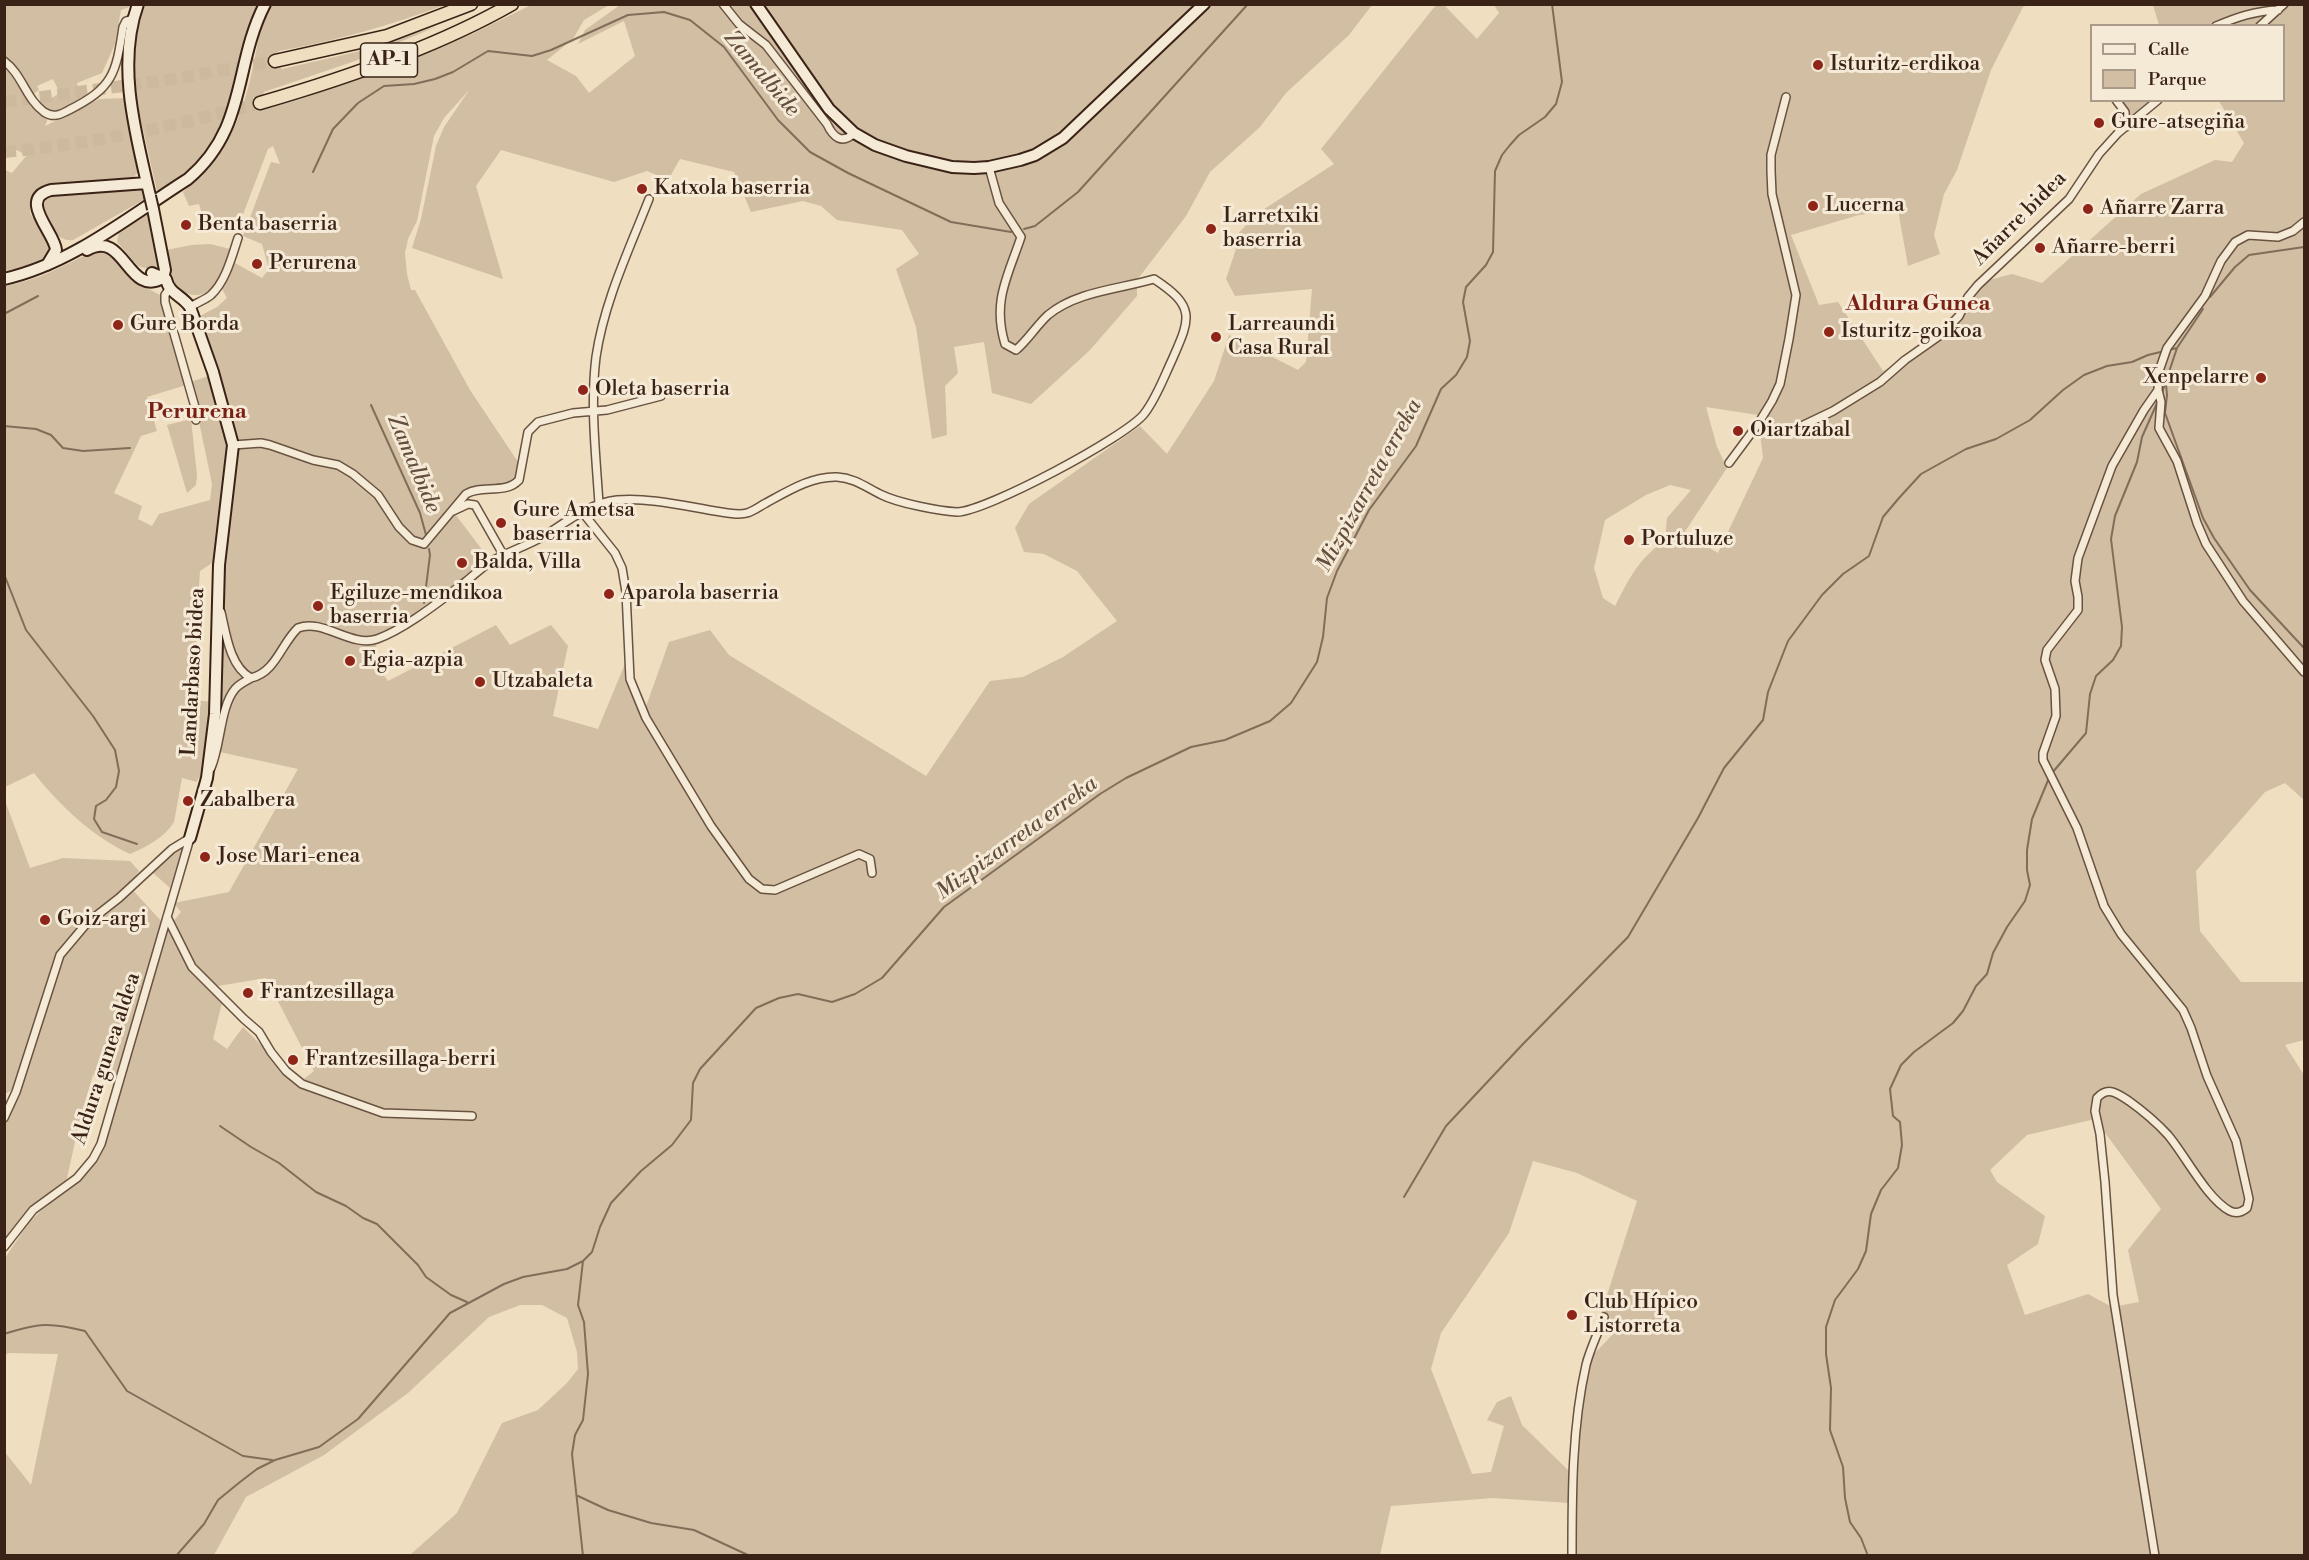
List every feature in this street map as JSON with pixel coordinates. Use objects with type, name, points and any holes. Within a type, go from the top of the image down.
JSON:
[{"type":"highway","name":"AP-1","points":[[275,61],[387,36],[471,4]]},
{"type":"highway","name":"AP-1","points":[[260,104],[399,56],[490,17],[512,4]]},
{"type":"main road","points":[[66,256],[77,255],[100,244],[116,252],[137,272],[162,276],[153,209],[127,67],[132,19],[138,4]]},
{"type":"main road","points":[[4,279],[45,267],[66,256],[188,179],[200,169],[215,150],[233,115],[254,31],[265,4]]},
{"type":"main road","points":[[756,4],[829,109],[854,133],[887,150],[923,161],[952,167],[989,168],[1035,155],[1063,138],[1204,4]]},
{"type":"main road","points":[[45,267],[55,254],[54,240],[37,211],[39,200],[46,191],[147,183]]},
{"type":"main road","points":[[54,240],[64,245],[71,245],[118,223]]},
{"type":"main road","points":[[116,252],[112,240],[118,223]]},
{"type":"main road","name":"Landarbaso bidea","points":[[162,276],[190,307],[213,372],[234,445],[222,533],[215,714],[207,778],[190,838]]},
{"type":"street","points":[[723,4],[739,24],[766,45],[826,124],[831,134],[837,139],[844,140],[854,133]]},
{"type":"street","points":[[2220,24],[2240,15],[2281,7]]},
{"type":"street","points":[[2262,24],[2281,7]]},
{"type":"street","points":[[4,61],[38,106],[45,113],[58,116],[81,104],[107,85],[116,68],[123,27],[126,21],[132,19]]},
{"type":"street","points":[[1729,463],[1758,424],[1780,384],[1796,295],[1772,194],[1771,155],[1786,97]]},
{"type":"street","points":[[2118,102],[2125,112],[2126,127]]},
{"type":"street","name":"Añarre bidea","points":[[1758,424],[1784,433],[1833,411],[1880,382],[1905,360],[1942,334],[1959,316],[1968,297],[1978,285],[2069,199],[2099,154],[2156,102]]},
{"type":"street","points":[[207,778],[218,750],[231,695],[237,687],[259,676],[272,666],[291,634],[298,628],[311,626],[363,640],[374,640],[427,609],[489,563],[541,538],[599,504],[617,500],[638,501],[746,514],[792,489],[818,479],[834,477],[847,478],[861,483],[883,496],[898,501],[949,511],[967,511],[1068,465],[1143,415],[1166,373],[1187,324],[1187,314],[1181,300],[1154,279],[1096,293],[1063,305],[1047,316],[1026,342],[1016,350],[1005,344],[999,316],[1002,290],[1021,237],[999,203],[989,168]]},
{"type":"street","points":[[599,504],[594,378],[602,327],[608,305],[649,199]]},
{"type":"street","points":[[2304,222],[2294,231],[2278,237],[2248,235],[2235,242],[2221,261],[2205,296],[2168,348],[2159,371],[2158,390],[2161,402],[2159,428],[2177,461],[2206,544],[2243,601],[2304,672]]},
{"type":"street","points":[[190,307],[211,295],[215,290],[230,261],[238,238]]},
{"type":"street","points":[[162,276],[165,302],[196,420]]},
{"type":"street","points":[[2155,1556],[2113,1295],[2105,1182],[2095,1111],[2097,1098],[2107,1091],[2114,1091],[2148,1114],[2169,1136],[2214,1197],[2231,1212],[2240,1213],[2247,1208],[2249,1199],[2236,1140],[2208,1076],[2192,1028],[2183,1010],[2121,934],[2104,906],[2077,828],[2043,760],[2043,753],[2056,716],[2055,689],[2045,660],[2047,650],[2078,610],[2075,582],[2078,558],[2099,498],[2112,466],[2158,390]]},
{"type":"street","points":[[234,445],[261,443],[345,469],[378,495],[399,527],[412,540],[424,544],[429,541],[460,500],[473,489],[508,488],[515,485],[521,474],[528,432],[538,422],[573,413],[607,410],[661,396]]},
{"type":"street","points":[[451,512],[468,504],[475,505],[504,556]]},
{"type":"street","points":[[583,513],[615,553],[622,568],[627,592],[630,679],[646,718],[711,826],[749,879],[762,889],[776,890],[859,854],[870,859],[872,873]]},
{"type":"street","points":[[218,593],[234,658],[239,668],[251,678]]},
{"type":"street","points":[[4,1118],[16,1092],[60,955],[87,923],[172,849],[190,838]]},
{"type":"street","name":"Aldura gunea aldea","points":[[4,1247],[33,1210],[77,1178],[93,1159],[101,1144],[190,838]]},
{"type":"street","points":[[167,917],[192,967],[259,1032],[286,1071],[302,1084],[384,1113],[472,1116]]},
{"type":"street","points":[[1572,1556],[1572,1478],[1580,1405],[1587,1364],[1604,1317]]},
{"type":"green space","points":[[4,5],[135,5],[121,10],[115,44],[102,73],[77,83],[81,100],[59,111],[53,111],[37,102],[50,99],[60,93],[53,79],[37,86],[39,90],[32,95],[13,64],[5,57]]},
{"type":"green space","points":[[141,5],[445,5],[363,32],[279,51],[275,54],[275,63],[282,69],[356,52],[438,26],[355,61],[264,92],[261,100],[266,109],[400,64],[470,35],[531,5],[609,5],[584,20],[573,39],[547,60],[576,76],[589,93],[635,56],[624,21],[578,44],[585,30],[620,5],[1372,5],[1349,35],[1286,93],[1260,127],[1210,172],[1186,216],[1137,280],[1137,296],[1090,350],[1031,404],[992,393],[984,342],[954,347],[958,373],[945,386],[947,435],[932,439],[916,327],[896,269],[919,254],[902,230],[837,220],[821,206],[803,201],[751,212],[734,172],[680,159],[668,180],[647,171],[614,182],[501,150],[476,186],[503,279],[412,248],[421,219],[436,146],[444,127],[470,89],[444,118],[434,136],[417,221],[408,239],[405,253],[407,274],[411,290],[415,290],[470,390],[518,462],[517,474],[513,481],[469,492],[452,510],[493,564],[429,610],[377,638],[375,663],[388,681],[496,625],[510,645],[551,625],[568,646],[553,716],[598,729],[627,659],[644,712],[669,642],[710,630],[729,655],[926,776],[990,681],[1023,677],[1063,657],[1117,621],[1077,571],[1044,554],[1024,552],[1015,528],[1029,504],[1140,426],[1167,454],[1214,381],[1229,335],[1298,370],[1306,362],[1312,289],[1235,296],[1226,279],[1236,249],[1229,243],[1258,213],[1334,164],[1321,149],[1436,5],[1444,5],[1477,39],[1499,13],[1494,5],[2028,5],[2023,7],[1991,70],[1957,170],[1944,194],[1934,235],[1940,254],[1908,266],[1898,210],[1859,215],[1791,235],[1819,305],[1838,302],[1883,371],[1909,357],[1989,280],[2012,274],[2042,283],[2141,194],[2215,160],[2232,162],[2244,143],[2220,102],[2285,102],[2285,24],[2159,24],[2153,5],[2304,5],[2304,800],[2285,783],[2265,792],[2196,871],[2200,931],[2241,982],[2304,982],[2304,1040],[2285,1045],[2304,1075],[2304,1555],[1568,1555],[1570,1503],[1493,1498],[1391,1506],[1380,1555],[410,1555],[457,1513],[502,1423],[538,1410],[567,1383],[578,1369],[577,1352],[567,1318],[542,1305],[520,1305],[489,1317],[408,1393],[324,1455],[246,1497],[214,1555],[5,1555],[4,1451],[31,1485],[58,1354],[8,1353],[5,1356],[5,1258],[30,1221],[98,1159],[168,928],[181,912],[174,903],[229,892],[298,769],[215,751],[221,568],[236,437],[198,317],[217,307],[227,298],[221,287],[233,262],[262,278],[269,269],[262,244],[243,236],[271,162],[280,164],[273,146],[268,149],[240,222],[215,221],[214,216],[203,218],[199,204],[189,206],[183,192],[201,175],[228,140],[250,82],[259,35],[247,35],[229,103],[216,136],[191,168],[157,191],[133,86],[133,45]],"holes":[[[1706,407],[1758,415],[1763,458],[1718,553],[1684,533],[1727,468],[1717,447]],[[1670,485],[1691,490],[1667,518],[1665,540],[1641,562],[1615,606],[1603,598],[1594,568],[1605,520],[1646,495]],[[266,978],[314,1071],[299,1083],[243,1027],[227,1049],[213,1039],[222,1003],[212,987]],[[2095,1119],[2161,1209],[2128,1250],[2139,1302],[2112,1307],[2088,1294],[2025,1315],[2007,1265],[2038,1244],[2045,1216],[1997,1182],[1990,1170],[2027,1135]],[[1533,1161],[1577,1173],[1637,1201],[1601,1314],[1623,1324],[1587,1361],[1569,1471],[1522,1425],[1511,1396],[1497,1402],[1487,1420],[1504,1426],[1491,1472],[1472,1474],[1431,1369],[1441,1333],[1509,1233]]]},
{"type":"green space","points":[[4,65],[35,110],[48,118],[45,126],[99,99],[126,98],[139,165],[138,172],[133,178],[50,183],[37,191],[31,203],[30,213],[51,251],[37,263],[5,271],[5,170],[12,173],[27,155],[5,145],[7,106],[5,104]]},
{"type":"green space","points":[[2119,102],[2162,102],[2134,122]]},
{"type":"green space","points":[[143,189],[145,199],[73,240],[61,238],[56,234],[44,216],[42,203],[52,195]]},
{"type":"green space","points":[[149,211],[159,262],[158,266],[152,270],[138,266],[117,242],[119,231]]},
{"type":"green space","points":[[210,244],[230,249],[212,287],[205,293],[197,295],[175,287],[166,250]]},
{"type":"green space","points":[[102,250],[111,254],[141,285],[162,296],[186,385],[147,397],[157,431],[141,436],[114,493],[142,506],[138,519],[152,526],[159,514],[210,500],[212,484],[198,417],[221,410],[228,447],[215,561],[200,571],[194,700],[212,702],[203,779],[198,778],[197,782],[182,778],[174,822],[155,841],[130,854],[116,847],[78,819],[34,773],[5,787],[5,286],[42,276]]},
{"type":"green space","points":[[209,376],[218,404],[198,410],[190,382]]},
{"type":"green space","points":[[191,419],[197,475],[196,485],[187,493],[167,425]]},
{"type":"green space","points":[[4,798],[30,868],[63,858],[130,861],[139,871],[129,886],[162,922],[115,1081],[93,1075],[80,1119],[66,1183],[23,1216],[5,1239],[5,1117],[9,1119],[30,1055],[14,1089],[5,1094]]},
{"type":"green space","points":[[183,846],[170,888],[151,871]]},
{"type":"waterway","name":"Zamalbide","points":[[1024,229],[1035,226],[1078,192],[1248,4]]},
{"type":"waterway","name":"Mizpizarreta erreka","points":[[176,1556],[204,1524],[218,1500],[257,1469],[275,1460],[319,1447],[358,1419],[450,1313],[504,1284],[523,1277],[567,1269],[583,1261],[592,1252],[611,1203],[641,1171],[672,1145],[691,1120],[693,1083],[700,1069],[756,1008],[779,998],[798,994],[832,1002],[855,994],[882,978],[944,907],[1100,794],[1126,778],[1191,747],[1225,740],[1270,721],[1291,703],[1317,662],[1323,637],[1327,598],[1337,571],[1369,510],[1416,446],[1441,389],[1456,375],[1467,357],[1470,341],[1463,302],[1466,287],[1486,265],[1493,252],[1495,171],[1502,155],[1519,135],[1545,117],[1556,104],[1562,82],[1552,4]]},
{"type":"waterway","name":"Zamalbide","points":[[313,172],[333,129],[358,103],[384,86],[414,84],[435,79],[453,72],[488,51],[532,56],[551,50],[628,15],[664,12],[690,20],[724,47],[778,120],[810,152],[848,173],[951,222],[1011,232]]},
{"type":"waterway","points":[[2210,297],[2235,267],[2249,255],[2304,247]]},
{"type":"waterway","points":[[4,314],[38,296]]},
{"type":"waterway","points":[[2162,393],[2177,348],[2203,309]]},
{"type":"waterway","points":[[1404,1197],[1446,1126],[1628,937],[1698,818],[1724,768],[1763,720],[1768,692],[1788,641],[1822,595],[1843,574],[1869,556],[1883,517],[1899,498],[1921,474],[1966,449],[1996,439],[2030,420],[2063,390],[2084,375],[2107,366],[2132,362],[2148,355],[2177,348]]},
{"type":"waterway","points":[[2166,384],[2165,413],[2203,518],[2250,590],[2304,648]]},
{"type":"waterway","points":[[2052,773],[2086,733],[2090,694],[2096,676],[2113,660],[2121,646],[2122,627],[2111,539],[2115,516],[2137,462],[2142,437],[2158,401]]},
{"type":"waterway","name":"Zamalbide","points":[[371,405],[420,513],[426,535]]},
{"type":"waterway","points":[[4,426],[36,429],[51,435],[63,448],[83,451],[130,448]]},
{"type":"waterway","name":"Zamalbide","points":[[424,603],[429,549]]},
{"type":"waterway","points":[[4,574],[26,630],[93,716],[115,750],[119,771],[116,787],[106,800],[96,806],[94,819],[102,832],[137,844]]},
{"type":"waterway","points":[[1868,1556],[1861,1538],[1850,1522],[1845,1498],[1843,1467],[1830,1430],[1831,1388],[1826,1354],[1826,1327],[1835,1300],[1858,1269],[1866,1251],[1871,1214],[1881,1190],[1898,1168],[1902,1145],[1900,1122],[1893,1116],[1890,1089],[1901,1065],[1914,1052],[1953,1023],[1963,1011],[1976,986],[1987,974],[1993,953],[2007,927],[2025,901],[2030,885],[2027,850],[2032,819],[2049,778]]},
{"type":"waterway","points":[[220,1126],[279,1163],[316,1192],[377,1224],[418,1265],[426,1277],[451,1295],[467,1302]]},
{"type":"waterway","points":[[583,1261],[578,1305],[584,1322],[588,1374],[583,1420],[575,1435],[572,1454],[583,1556]]},
{"type":"waterway","points":[[4,1334],[44,1325],[85,1331],[127,1391],[243,1456],[272,1460]]},
{"type":"waterway","points":[[578,1496],[608,1510],[651,1523],[694,1530],[750,1556]]},
{"type":"tunnel","points":[[4,102],[167,80],[275,61]]},
{"type":"tunnel","points":[[4,152],[133,133],[260,103]]},
{"type":"place","name":"Isturitz-erdikoa","points":[[1818,65]]},
{"type":"place","name":"Gure-atsegiña","points":[[2099,123]]},
{"type":"place","name":"Katxola baserria","points":[[642,189]]},
{"type":"place","name":"Lucerna","points":[[1813,206]]},
{"type":"place","name":"Añarre Zarra","points":[[2088,209]]},
{"type":"place","name":"Benta baserria","points":[[186,225]]},
{"type":"place","name":"Larretxiki baserria","points":[[1211,229]]},
{"type":"place","name":"Añarre-berri","points":[[2040,248]]},
{"type":"place","name":"Perurena","points":[[257,264]]},
{"type":"place","name":"Gure Borda","points":[[118,325]]},
{"type":"place","name":"Isturitz-goikoa","points":[[1829,332]]},
{"type":"place","name":"Larreaundi Casa Rural","points":[[1216,337]]},
{"type":"place","name":"Xenpelarre","points":[[2261,378]]},
{"type":"place","name":"Oleta baserria","points":[[583,390]]},
{"type":"place","name":"Oiartzabal","points":[[1738,431]]},
{"type":"place","name":"Gure Ametsa baserria","points":[[501,523]]},
{"type":"place","name":"Portuluze","points":[[1629,540]]},
{"type":"place","name":"Balda, Villa","points":[[462,563]]},
{"type":"place","name":"Aparola baserria","points":[[609,594]]},
{"type":"place","name":"Egiluze-mendikoa baserria","points":[[318,606]]},
{"type":"place","name":"Egia-azpia","points":[[350,661]]},
{"type":"place","name":"Utzabaleta","points":[[480,682]]},
{"type":"place","name":"Zabalbera","points":[[188,801]]},
{"type":"place","name":"Jose Mari-enea","points":[[205,857]]},
{"type":"place","name":"Goiz-argi","points":[[45,920]]},
{"type":"place","name":"Frantzesillaga","points":[[248,993]]},
{"type":"place","name":"Frantzesillaga-berri","points":[[293,1060]]},
{"type":"place","name":"Club Hípico Listorreta","points":[[1572,1315]]},
{"type":"district","name":"Aldura Gunea","points":[[1918,305]]},
{"type":"district","name":"Perurena","points":[[197,413]]}]
